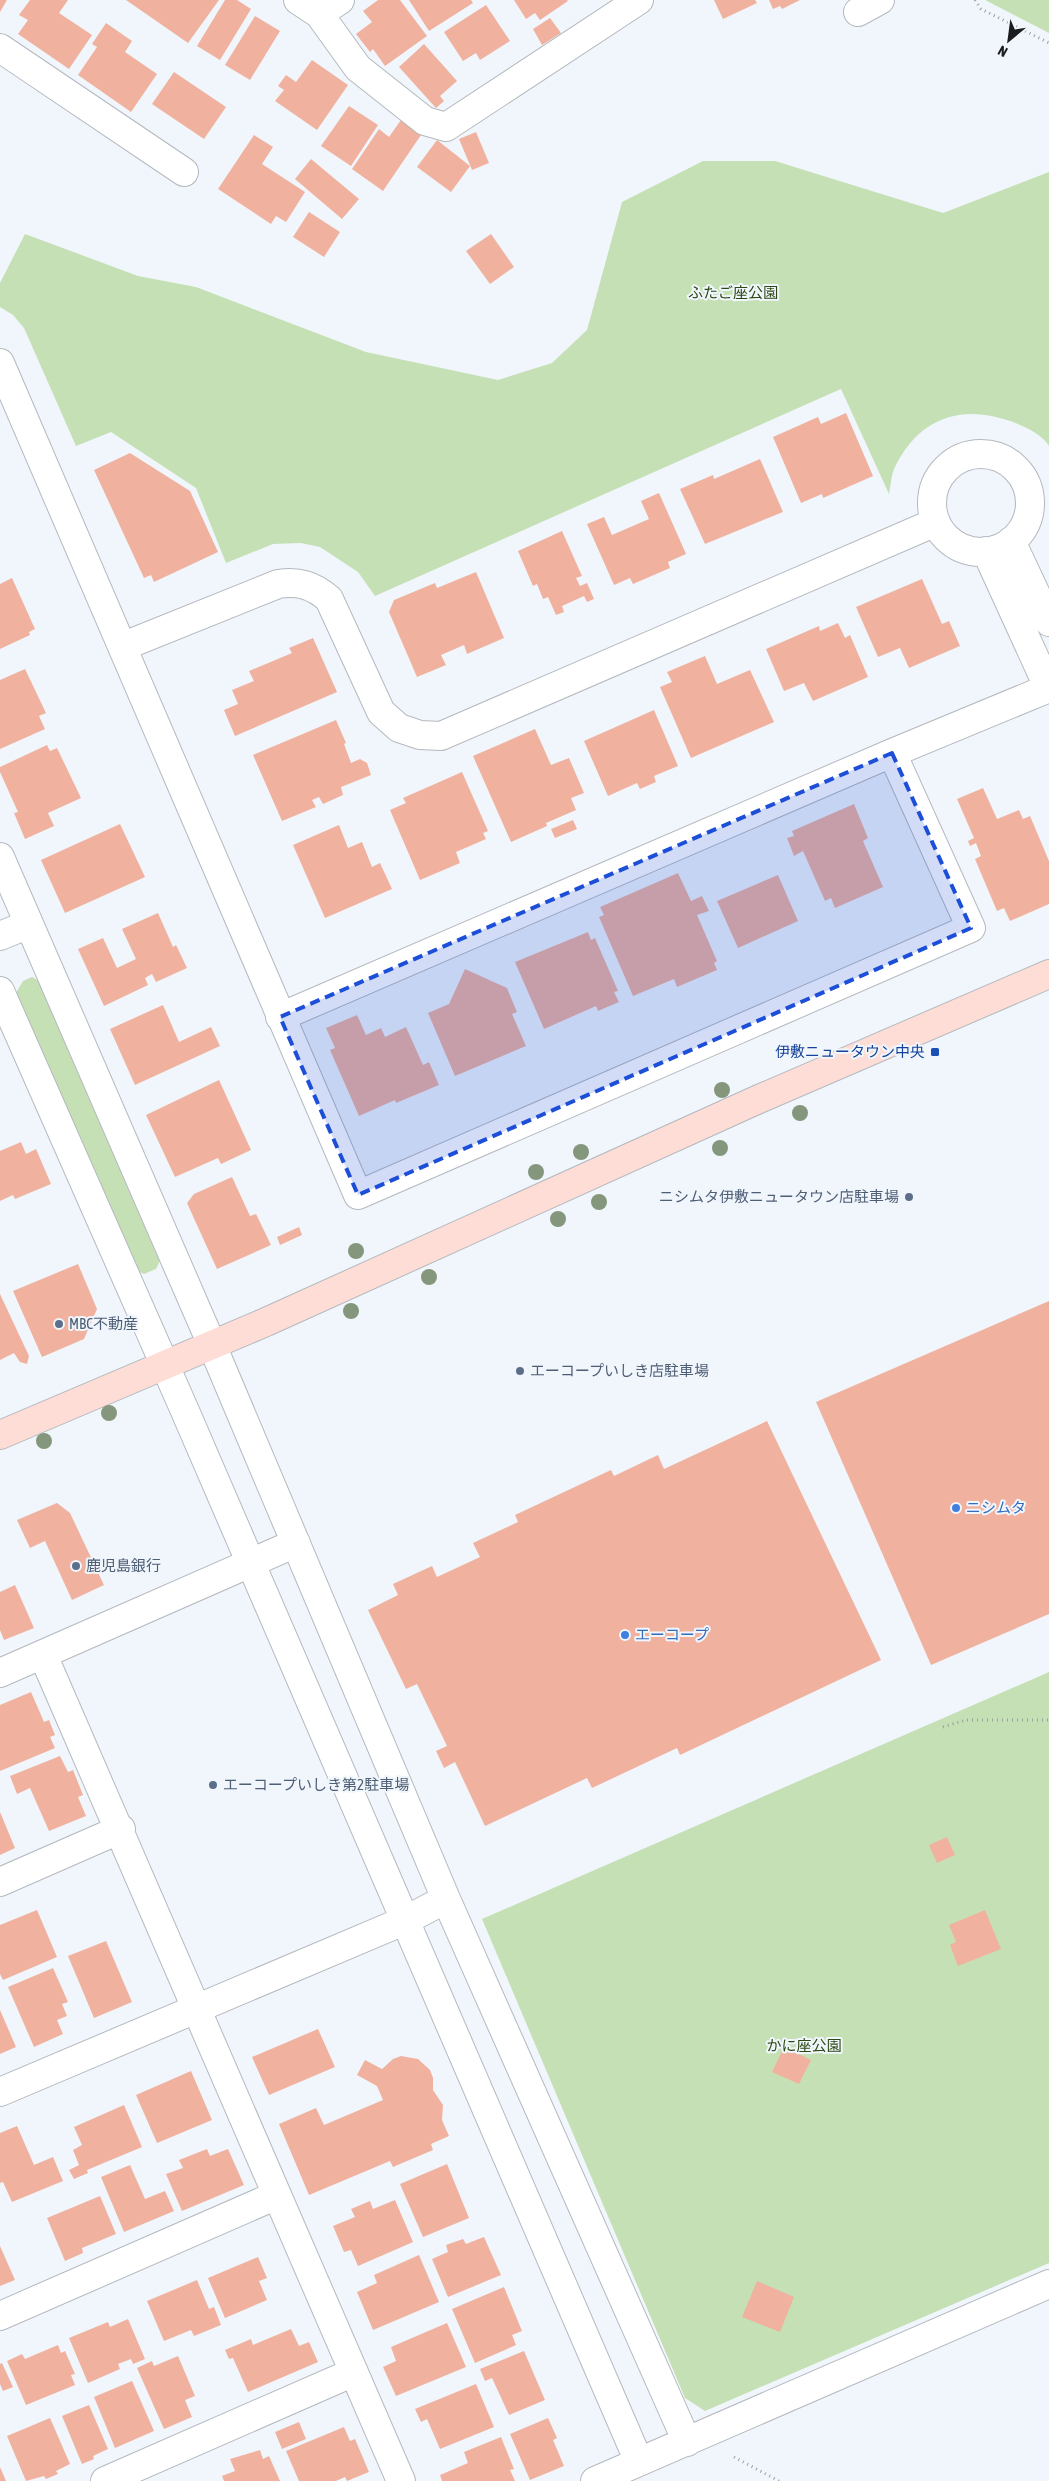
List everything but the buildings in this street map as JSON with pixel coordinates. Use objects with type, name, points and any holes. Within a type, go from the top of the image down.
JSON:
[{"type":"street","points":[[319,5],[358,68],[425,121],[446,127],[640,0]]},
{"type":"street","points":[[0,48],[184,172]]},
{"type":"street","points":[[0,363],[124,646],[280,1017],[358,1195],[971,928],[892,753]]},
{"type":"street","points":[[972,454],[989,454],[1005,460],[1019,471],[1027,485],[1030,502],[1028,519],[1019,534],[1006,546],[986,552],[973,552],[957,546],[944,535],[936,522],[932,503],[934,487],[943,471],[956,460],[972,454]]},
{"type":"street","points":[[124,646],[278,584],[295,582],[316,588],[330,599],[381,712],[399,728],[420,735],[441,736],[936,522]]},
{"type":"street","points":[[1011,541],[1049,622]]},
{"type":"street","points":[[280,1017],[892,753],[1049,688],[986,552]]},
{"type":"street","points":[[0,857],[212,1345],[446,1899],[687,2442]]},
{"type":"street","points":[[0,936],[29,924]]},
{"type":"street","points":[[0,1434],[212,1345],[759,1099],[1049,974]]},
{"type":"street","points":[[0,991],[406,1920],[640,2462]]},
{"type":"street","points":[[0,1673],[296,1543]]},
{"type":"street","points":[[43,1655],[401,2481]]},
{"type":"street","points":[[0,1882],[120,1829]]},
{"type":"street","points":[[0,2092],[406,1920],[446,1899]]},
{"type":"street","points":[[0,2316],[277,2195]]},
{"type":"street","points":[[595,2481],[1049,2284]]},
{"type":"street","points":[[105,2481],[354,2372]]},
{"type":"path","points":[[975,0],[981,9],[1049,43]]},
{"type":"path","points":[[943,1727],[966,1720],[1049,1720]]},
{"type":"path","points":[[733,2456],[779,2481]]},
{"type":"highlighted area","points":[[892,753],[971,928],[358,1195],[280,1017]]},
{"type":"green space","points":[[1049,0],[1049,33],[987,1]]},
{"type":"green space","name":"ふたご座公園","points":[[703,161],[775,161],[943,213],[1049,172],[1049,446],[1036,433],[1007,420],[989,415],[956,415],[928,427],[915,438],[904,451],[894,470],[889,494],[841,389],[375,596],[358,572],[320,547],[301,543],[273,544],[226,563],[196,488],[111,432],[76,446],[24,328],[13,315],[0,307],[0,283],[25,234],[138,276],[196,287],[366,352],[498,380],[552,363],[587,330],[622,202]]},
{"type":"green space","points":[[32,977],[45,984],[162,1256],[156,1269],[144,1274],[131,1268],[14,996],[23,981]]},
{"type":"green space","name":"かに座公園","points":[[1049,1672],[1049,2263],[705,2411],[685,2398],[482,1919]]},
{"type":"place","name":"伊敷ニュータウン中央","points":[[935,1052]]},
{"type":"place","name":"ニシムタ伊敷ニュータウン店駐車場","points":[[909,1197]]},
{"type":"place","name":"MBC不動産","points":[[59,1324]]},
{"type":"place","name":"エーコープいしき店駐車場","points":[[520,1371]]},
{"type":"place","name":"ニシムタ","points":[[956,1508]]},
{"type":"place","name":"鹿児島銀行","points":[[76,1566]]},
{"type":"place","name":"エーコープ","points":[[625,1635]]},
{"type":"place","name":"エーコープいしき第2駐車場","points":[[213,1785]]}]
